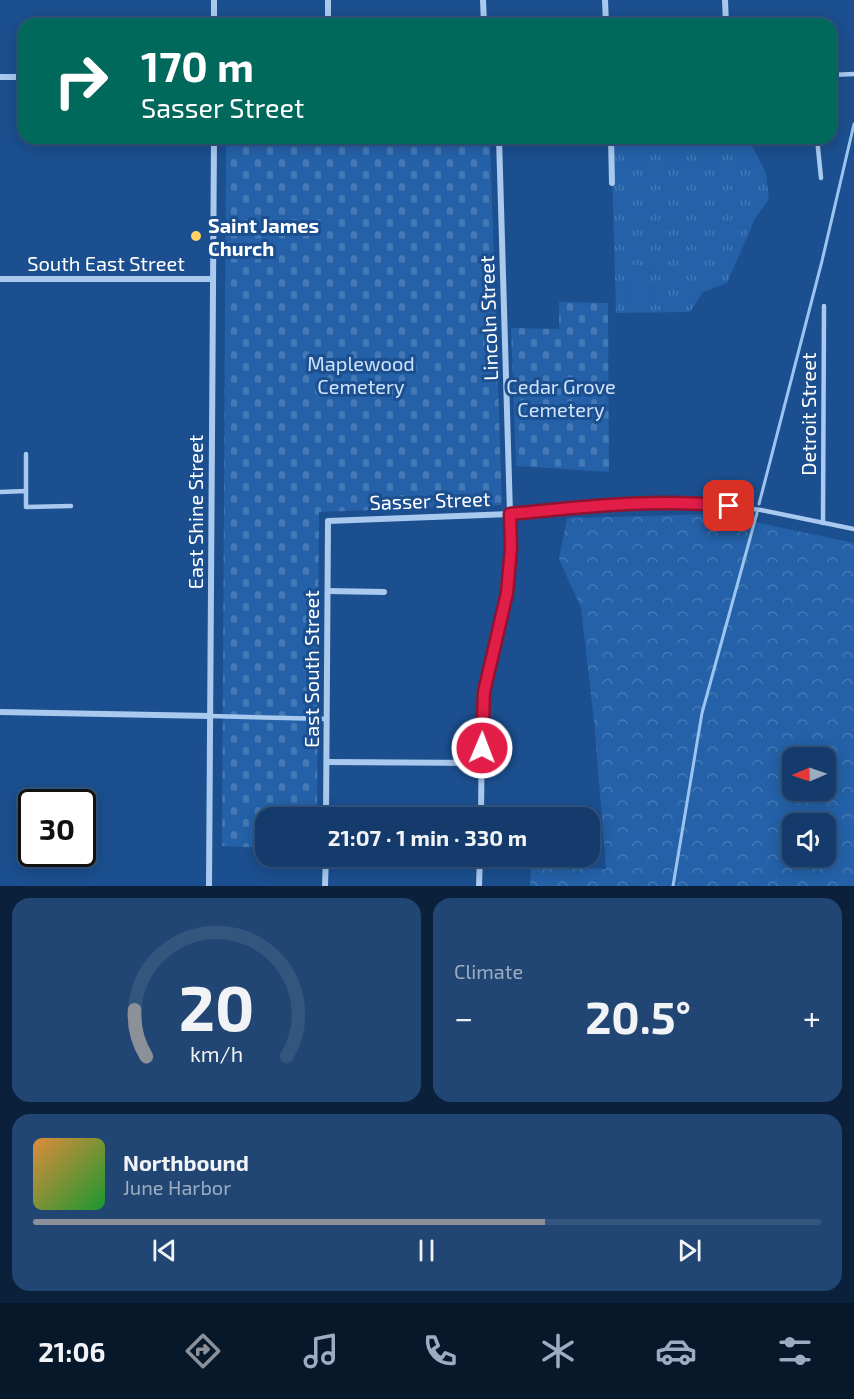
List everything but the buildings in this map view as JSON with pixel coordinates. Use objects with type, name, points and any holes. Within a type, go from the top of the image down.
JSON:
[{"type":"street","points":[[214,0],[214,18]]},
{"type":"street","points":[[328,0],[328,18]]},
{"type":"street","points":[[483,0],[484,18]]},
{"type":"street","points":[[605,0],[606,18]]},
{"type":"street","points":[[725,0],[726,18]]},
{"type":"street","points":[[0,77],[18,77]]},
{"type":"street","name":"East Shine Street","points":[[209,886],[214,144]]},
{"type":"street","name":"Lincoln Street","points":[[481,807],[484,692],[507,593],[511,548],[499,144]]},
{"type":"street","points":[[611,144],[612,183]]},
{"type":"street","name":"South East Street","points":[[0,279],[213,279]]},
{"type":"street","name":"Sasser Street","points":[[328,521],[510,514]]},
{"type":"street","name":"East South Street","points":[[326,807],[328,521]]},
{"type":"street","points":[[328,591],[384,592]]},
{"type":"street","points":[[0,712],[210,716]]},
{"type":"street","points":[[327,762],[482,763]]},
{"type":"street","points":[[325,886],[326,867]]},
{"type":"street","points":[[479,886],[480,867]]},
{"type":"lane","points":[[837,75],[854,74]]},
{"type":"lane","points":[[818,144],[821,178]]},
{"type":"lane","name":"Detroit Street","points":[[822,523],[824,306]]},
{"type":"lane","points":[[26,454],[26,507],[71,506]]},
{"type":"lane","points":[[0,492],[26,491]]},
{"type":"lane","name":"Sasser Street","points":[[510,514],[620,503],[710,504],[761,510],[854,529]]},
{"type":"lane","points":[[210,716],[327,719]]},
{"type":"green space","name":"Maplewood Cemetery","points":[[226,144],[490,144],[502,505],[319,512],[317,807],[255,807],[255,848],[222,846]]},
{"type":"green space","points":[[611,144],[751,144],[766,173],[769,199],[755,219],[727,283],[703,292],[690,312],[616,313]]},
{"type":"green space","points":[[624,265],[648,265],[650,307],[625,307]]},
{"type":"green space","name":"Cedar Grove Cemetery","points":[[559,302],[608,303],[609,472],[516,466],[511,328],[559,329]]},
{"type":"green space","points":[[718,514],[854,543],[854,886],[530,886],[531,867],[606,869],[594,721],[581,608],[559,559],[567,518]]},
{"type":"waterway","points":[[759,504],[822,261],[854,124]]},
{"type":"waterway","points":[[673,886],[702,713],[757,513]]},
{"type":"place","name":"Saint James Church","points":[[196,236]]},
{"type":"route","points":[[482,748],[484,692],[507,593],[511,548],[510,514],[620,503],[729,506]]}]
